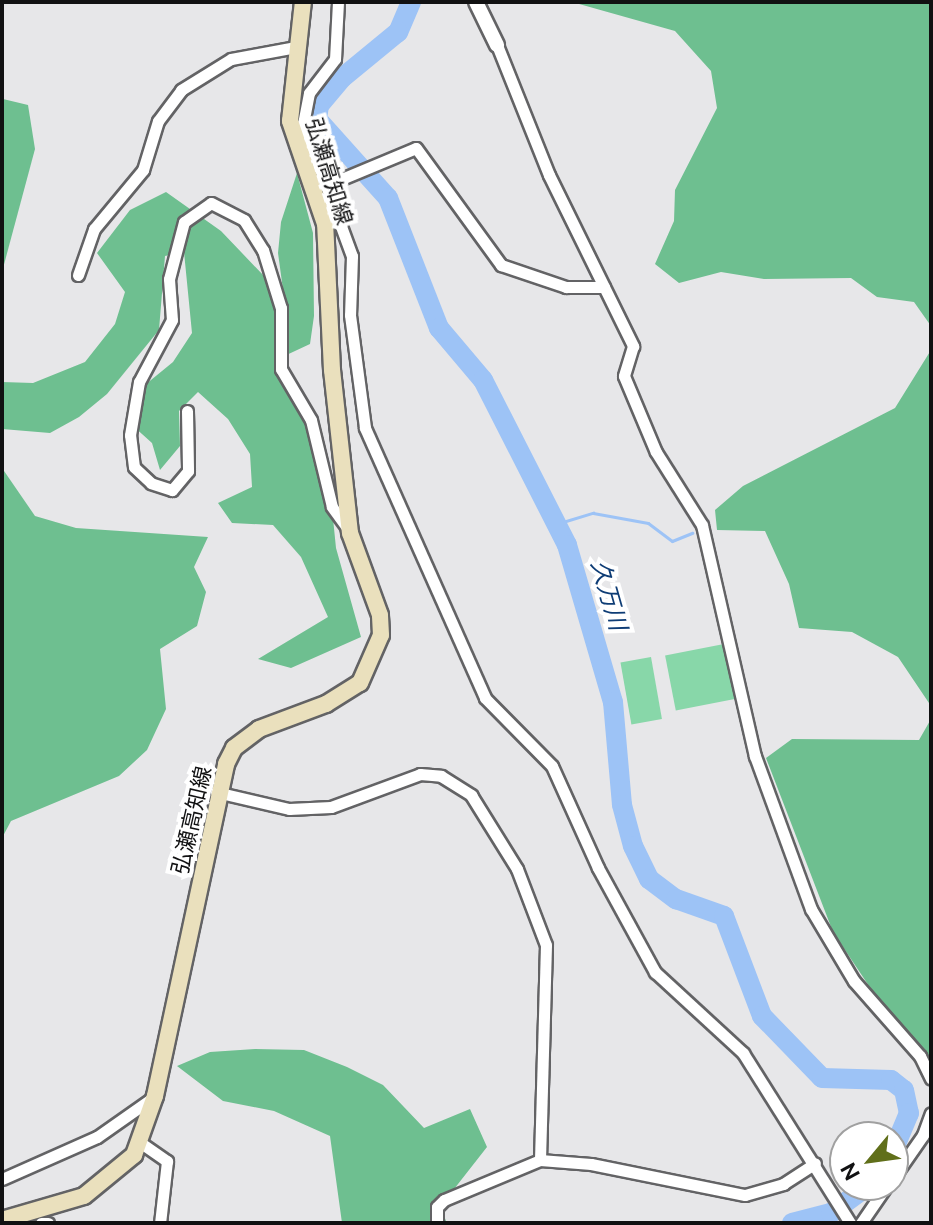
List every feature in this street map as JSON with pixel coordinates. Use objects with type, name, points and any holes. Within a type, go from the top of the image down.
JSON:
[{"type":"main road","name":"弘瀬高知線","points":[[2,1220],[84,1196],[123,1167],[141,1143],[155,1096],[216,792],[234,748],[246,737],[347,693],[370,669],[381,635],[380,615],[350,533],[332,370],[329,249],[290,121],[303,2]]},
{"type":"street","points":[[338,2],[335,59],[309,93],[303,123],[352,256],[350,315],[365,428],[485,698],[552,766],[598,868],[655,972],[743,1053],[815,1163],[848,1221]]},
{"type":"street","points":[[476,2],[497,45],[549,175],[633,346],[624,376],[666,471],[702,525],[755,756],[811,909],[854,981],[920,1056],[931,1079]]},
{"type":"street","points":[[78,275],[94,229],[143,170],[158,121],[181,90],[231,59],[296,47]]},
{"type":"street","points":[[327,185],[416,148],[501,265],[566,287],[604,287]]},
{"type":"street","points":[[187,411],[188,471],[172,490],[151,483],[134,467],[130,435],[139,382],[172,320],[169,279],[184,222],[211,203],[244,220],[263,250],[281,308],[281,369],[311,420],[332,507],[350,533]]},
{"type":"street","points":[[216,792],[289,809],[331,807],[420,774],[441,776],[471,795],[517,869],[546,945],[540,1160]]},
{"type":"street","points":[[2,1179],[97,1137],[155,1096]]},
{"type":"street","points":[[909,1151],[931,1113]]},
{"type":"street","points":[[141,1143],[167,1161],[160,1223]]},
{"type":"street","points":[[436,1220],[437,1207],[459,1192],[540,1160],[591,1164],[745,1195],[783,1184],[815,1163]]},
{"type":"street","points":[[861,1223],[876,1201]]},
{"type":"street","points":[[41,1223],[48,1223]]},
{"type":"green space","points":[[572,2],[931,2],[931,326],[914,302],[877,297],[851,278],[764,279],[721,272],[679,283],[655,264],[674,221],[675,190],[717,108],[711,71],[675,31]]},
{"type":"green space","points":[[3,99],[28,105],[35,149],[2,272]]},
{"type":"green space","points":[[297,173],[313,233],[314,316],[310,344],[280,358],[294,404],[327,459],[336,548],[361,637],[291,668],[258,659],[328,617],[301,557],[273,525],[232,523],[218,503],[252,487],[250,454],[228,419],[198,392],[179,411],[180,446],[160,470],[152,443],[132,425],[129,398],[173,362],[192,333],[184,252],[165,256],[159,330],[107,394],[79,417],[50,433],[2,429],[2,382],[33,383],[85,362],[115,324],[125,292],[97,253],[130,210],[166,192],[221,231],[284,297],[278,253],[281,222]]},
{"type":"green space","points":[[931,350],[931,706],[898,657],[852,632],[799,628],[789,584],[765,531],[717,530],[715,510],[743,486],[895,408]]},
{"type":"green space","points":[[2,468],[35,516],[76,528],[208,537],[194,567],[206,592],[197,626],[160,649],[166,709],[147,750],[119,776],[11,821],[2,838]]},
{"type":"green space","points":[[724,644],[735,699],[676,710],[665,655]]},
{"type":"green space","points":[[651,657],[662,719],[631,724],[620,662]]},
{"type":"green space","points":[[931,719],[931,1079],[833,932],[766,758],[792,739],[919,740]]},
{"type":"green space","points":[[304,1050],[347,1067],[383,1085],[424,1128],[470,1109],[487,1147],[440,1207],[447,1223],[342,1223],[330,1136],[274,1111],[223,1101],[177,1066],[210,1052]]},
{"type":"waterway","name":"久万川","points":[[411,2],[398,32],[342,78],[319,105],[317,119],[388,198],[439,328],[483,380],[567,545],[613,702],[622,805],[633,846],[649,879],[676,899],[724,916],[762,1016],[822,1078],[891,1080],[904,1090],[909,1113],[906,1121]]},
{"type":"waterway","points":[[556,524],[593,513],[648,523],[672,541],[692,533]]},
{"type":"waterway","name":"久万川","points":[[792,1223],[831,1213],[847,1201]]}]
